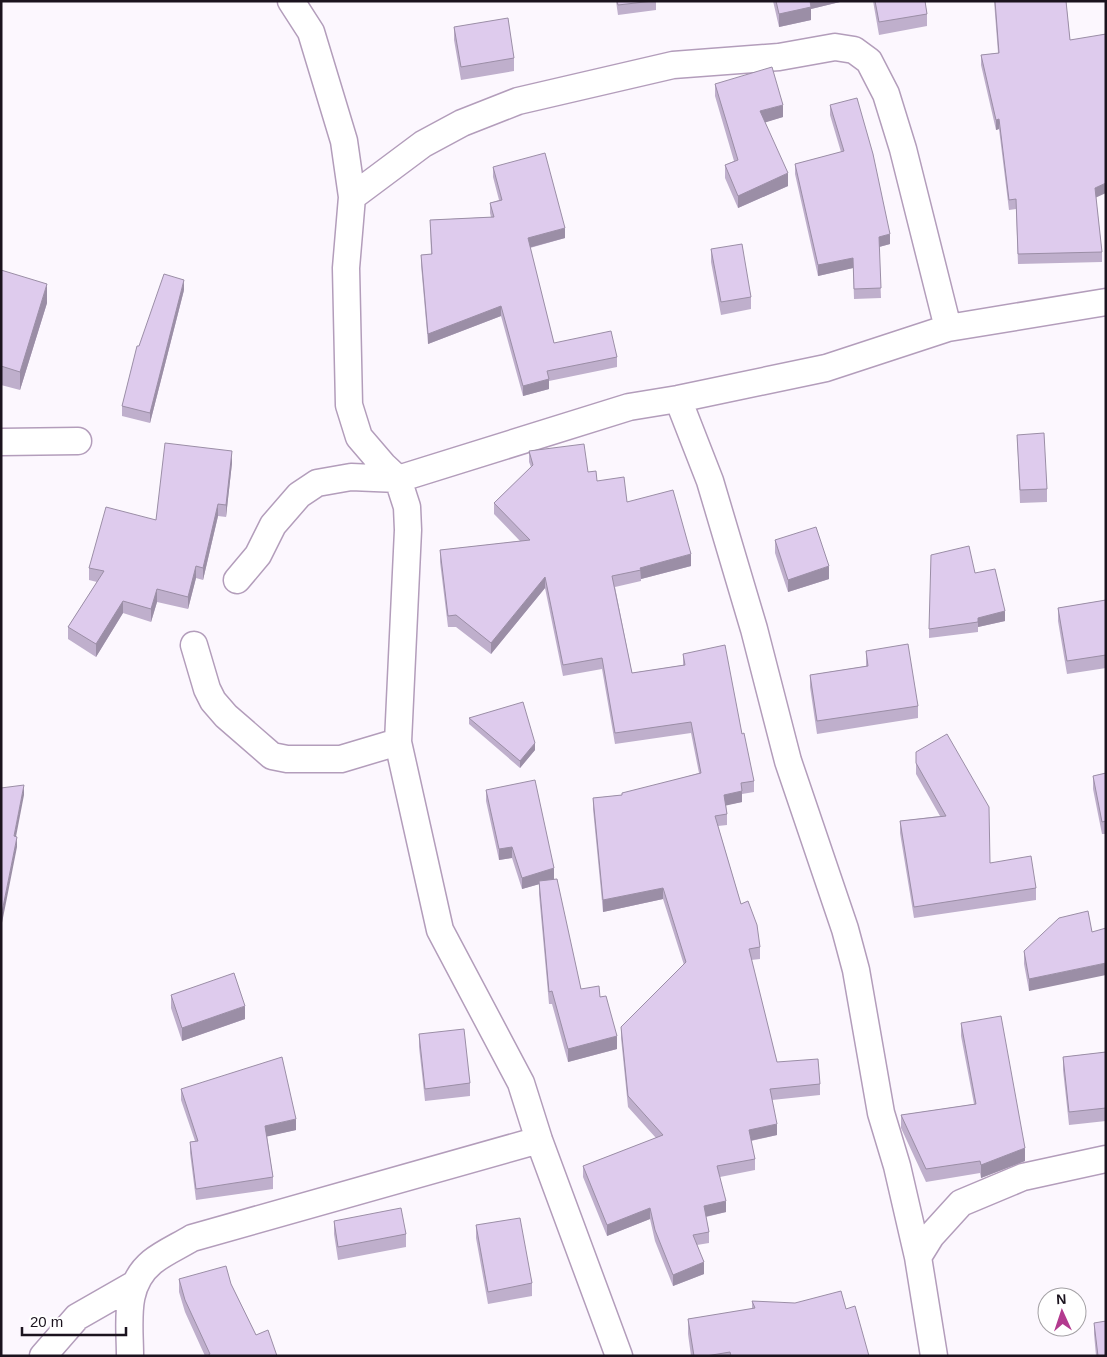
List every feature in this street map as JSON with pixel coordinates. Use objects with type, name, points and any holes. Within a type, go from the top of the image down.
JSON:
[{"type":"street","points":[[291,1],[311,32],[344,142],[352,197],[346,268],[348,405],[359,437],[398,479],[407,507],[408,530],[398,742],[440,930],[520,1083],[539,1140],[619,1356]]},
{"type":"street","points":[[352,197],[423,144],[462,123],[518,101],[673,65],[778,57],[835,47],[854,50],[869,61],[886,94],[903,149],[948,328]]},
{"type":"street","points":[[237,580],[258,554],[274,525],[299,495],[317,484],[351,477],[398,479],[630,406],[678,399],[826,368],[948,328],[1106,302]]},
{"type":"street","points":[[678,399],[710,481],[754,629],[788,761],[846,929],[856,970],[881,1113],[897,1166],[918,1257],[934,1356]]},
{"type":"street","points":[[1,442],[78,441]]},
{"type":"street","points":[[194,645],[207,689],[213,701],[226,716],[272,756],[287,759],[341,759],[398,742]]},
{"type":"street","points":[[43,1356],[76,1317],[133,1285],[152,1262],[192,1238],[539,1140]]},
{"type":"street","points":[[918,1257],[932,1236],[961,1203],[1023,1177],[1106,1159]]},
{"type":"street","points":[[130,1356],[130,1300],[133,1285]]},
{"type":"building","points":[[617,1],[653,1],[618,5]]},
{"type":"building","points":[[776,1],[810,1],[811,7],[779,14]]},
{"type":"building","points":[[875,1],[925,1],[927,14],[879,22]]},
{"type":"building","points":[[995,1],[1066,1],[1070,40],[1106,34],[1106,183],[1095,188],[1102,252],[1018,254],[1016,199],[1009,200],[999,119],[996,120],[981,55],[999,53]]},
{"type":"building","points":[[508,18],[514,58],[461,67],[454,27]]},
{"type":"building","points":[[772,67],[783,105],[760,111],[788,173],[738,196],[725,165],[738,160],[715,84]]},
{"type":"building","points":[[857,98],[873,154],[890,234],[879,237],[881,288],[854,289],[853,258],[818,265],[795,164],[844,151],[830,105]]},
{"type":"building","points":[[545,153],[565,228],[528,238],[554,343],[611,331],[617,357],[547,371],[549,379],[523,386],[501,306],[428,334],[421,255],[432,254],[430,220],[494,217],[490,203],[502,200],[493,167]]},
{"type":"building","points":[[742,244],[751,297],[721,302],[711,249]]},
{"type":"building","points":[[1,270],[47,284],[20,372],[1,366]]},
{"type":"building","points":[[164,274],[184,280],[150,413],[122,406],[137,346],[139,346]]},
{"type":"building","points":[[1044,433],[1047,489],[1020,490],[1017,435]]},
{"type":"building","points":[[165,443],[232,451],[226,505],[218,504],[203,568],[196,566],[188,597],[157,589],[151,609],[123,601],[96,644],[68,627],[104,571],[89,568],[106,507],[156,520]]},
{"type":"building","points":[[584,444],[588,472],[596,471],[597,481],[624,477],[627,502],[673,490],[691,554],[640,568],[641,570],[612,576],[632,673],[685,665],[683,654],[725,645],[742,734],[744,733],[754,781],[741,783],[742,791],[724,795],[727,814],[715,816],[741,904],[748,901],[757,925],[760,947],[749,949],[777,1062],[818,1059],[820,1084],[770,1089],[777,1124],[749,1130],[755,1159],[717,1166],[726,1201],[704,1206],[709,1232],[693,1235],[704,1262],[673,1275],[655,1230],[650,1208],[607,1225],[583,1166],[663,1135],[628,1096],[621,1027],[686,962],[663,888],[603,900],[593,798],[622,795],[622,793],[701,773],[691,722],[615,733],[602,658],[563,665],[545,577],[491,643],[456,615],[448,616],[440,550],[530,540],[494,503],[533,465],[529,451]]},
{"type":"building","points":[[816,527],[829,566],[788,580],[775,540]]},
{"type":"building","points":[[969,546],[975,573],[995,569],[1005,611],[978,618],[978,622],[929,629],[931,555]]},
{"type":"building","points":[[1106,600],[1106,655],[1067,661],[1058,608]]},
{"type":"building","points":[[908,644],[918,706],[817,721],[810,675],[868,666],[866,651]]},
{"type":"building","points":[[523,702],[535,743],[520,761],[469,718]]},
{"type":"building","points":[[947,734],[989,807],[990,863],[1031,856],[1036,888],[914,907],[900,821],[946,816],[916,763],[916,752]]},
{"type":"building","points":[[1106,773],[1106,821],[1102,822],[1093,776]]},
{"type":"building","points":[[535,780],[554,868],[522,878],[512,847],[499,849],[486,790]]},
{"type":"building","points":[[24,785],[14,836],[17,837],[1,917],[1,788]]},
{"type":"building","points":[[557,879],[581,989],[599,986],[600,997],[606,996],[617,1036],[568,1049],[552,991],[549,992],[539,881]]},
{"type":"building","points":[[1088,911],[1092,932],[1106,928],[1106,963],[1029,979],[1024,951],[1059,918]]},
{"type":"building","points":[[234,973],[245,1006],[182,1028],[171,995]]},
{"type":"building","points":[[1001,1016],[1025,1148],[981,1165],[980,1161],[926,1169],[901,1115],[976,1104],[961,1023]]},
{"type":"building","points":[[464,1029],[470,1083],[425,1089],[419,1034]]},
{"type":"building","points":[[1106,1052],[1106,1108],[1069,1112],[1063,1057]]},
{"type":"building","points":[[282,1057],[296,1119],[265,1126],[273,1177],[196,1189],[190,1142],[198,1141],[181,1089]]},
{"type":"building","points":[[401,1208],[406,1234],[338,1247],[334,1221]]},
{"type":"building","points":[[520,1218],[532,1283],[488,1292],[476,1225]]},
{"type":"building","points":[[226,1266],[231,1284],[256,1335],[268,1330],[277,1356],[207,1356],[210,1354],[185,1300],[179,1279]]},
{"type":"building","points":[[841,1291],[846,1309],[855,1306],[869,1356],[731,1356],[730,1352],[694,1356],[688,1319],[755,1308],[752,1301],[795,1303]]},
{"type":"building","points":[[1106,1321],[1106,1356],[1098,1356],[1094,1323]]}]
